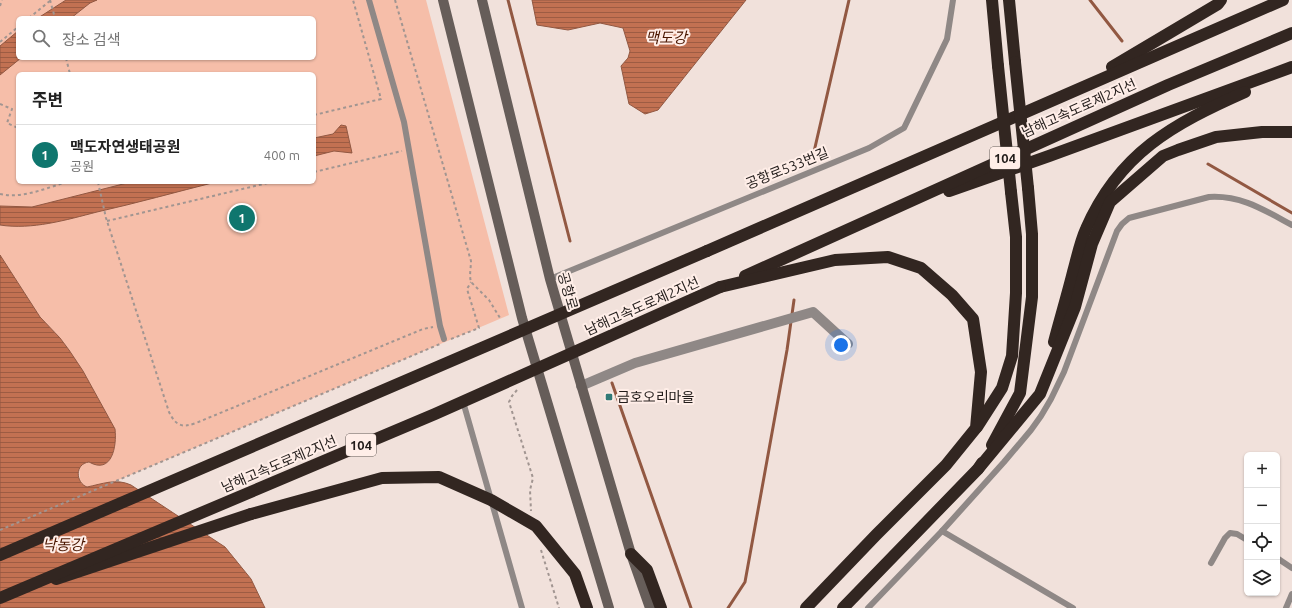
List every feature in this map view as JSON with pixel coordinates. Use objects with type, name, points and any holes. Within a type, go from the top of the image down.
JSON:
[{"type":"highway","points":[[806,608],[946,465],[976,428],[1002,388],[1012,356],[1016,293],[1016,237],[992,0]]},
{"type":"highway","points":[[978,469],[1020,393],[1032,296],[1032,234],[1009,0]]},
{"type":"highway","points":[[1068,93],[1218,4],[1221,0]]},
{"type":"highway","name":"남해고속도로제2지선","points":[[0,555],[707,251],[1283,0]]},
{"type":"highway","name":"남해고속도로제2지선","points":[[0,598],[435,414],[1168,85],[1292,33]]},
{"type":"highway","points":[[878,215],[1049,156],[1292,67]]},
{"type":"highway","points":[[1040,394],[1078,253],[1096,209],[1111,184],[1131,161],[1172,129],[1215,106],[1292,70]]},
{"type":"highway","points":[[844,608],[978,469],[1040,394],[1075,307],[1092,244],[1110,202],[1163,156],[1178,150],[1216,137],[1262,132],[1292,132]]},
{"type":"highway","points":[[720,287],[834,260],[888,257],[921,268],[952,295],[973,319],[981,372],[976,428]]},
{"type":"highway","points":[[0,598],[265,510],[382,478],[439,477],[491,500],[536,526],[575,574],[587,608]]},
{"type":"highway","points":[[631,554],[647,570],[661,608]]},
{"type":"main road","points":[[443,0],[522,318],[609,608]]},
{"type":"main road","name":"공항로","points":[[482,0],[550,279],[631,554],[650,608]]},
{"type":"street","points":[[581,386],[635,362],[813,312],[848,344]]},
{"type":"lane","points":[[369,0],[404,122],[440,326],[446,341]]},
{"type":"lane","name":"공항로533번길","points":[[550,279],[869,148],[904,128],[947,39],[954,0]]},
{"type":"lane","points":[[868,608],[942,530],[1031,430],[1044,410],[1064,372],[1110,248],[1117,231],[1122,224],[1129,218],[1209,197],[1222,196],[1252,204],[1292,224]]},
{"type":"lane","points":[[464,405],[522,608]]},
{"type":"lane","points":[[942,530],[1073,608]]},
{"type":"lane","points":[[1211,563],[1225,538],[1230,533],[1237,534],[1244,538]]},
{"type":"lane","points":[[1280,560],[1292,568]]},
{"type":"lane","points":[[1286,608],[1292,594]]},
{"type":"path","points":[[0,6],[2,0]]},
{"type":"path","points":[[31,16],[50,0],[54,16]]},
{"type":"path","points":[[316,114],[381,99],[353,0]]},
{"type":"path","points":[[395,0],[471,261],[471,282],[489,300],[500,318]]},
{"type":"path","points":[[0,42],[16,29]]},
{"type":"path","points":[[66,60],[70,72]]},
{"type":"path","points":[[0,104],[12,109],[7,123],[16,127]]},
{"type":"path","points":[[316,172],[409,150]]},
{"type":"path","points":[[0,194],[12,196],[18,195],[59,184]]},
{"type":"path","points":[[98,184],[106,219],[169,412],[172,419],[178,425],[187,426],[196,423],[422,329],[440,326]]},
{"type":"path","points":[[106,219],[263,184]]},
{"type":"path","points":[[0,530],[479,328],[467,289],[471,282]]},
{"type":"path","points":[[517,390],[509,402],[533,478],[530,490],[530,509],[532,516]]},
{"type":"path","points":[[539,544],[559,608]]},
{"type":"shaded area","points":[[0,0],[426,0],[509,315],[116,481],[87,487],[83,486],[80,480],[79,467],[86,462],[95,465],[110,420],[69,350],[40,317],[0,255]]},
{"type":"water","points":[[66,0],[97,0],[90,3],[74,16],[41,16]]},
{"type":"water","name":"맥도강","points":[[532,0],[746,0],[658,110],[645,114],[629,104],[621,66],[628,58],[630,51],[623,28],[600,23],[568,30],[537,25]]},
{"type":"water","points":[[16,33],[16,60],[19,60],[0,75],[0,46]]},
{"type":"water","points":[[341,125],[346,126],[352,153],[334,151],[316,156],[316,138],[333,134]]},
{"type":"water","points":[[123,184],[208,184],[61,221],[24,226],[0,225],[0,206],[32,207]]},
{"type":"water","name":"낙동강","points":[[0,255],[40,317],[60,338],[83,371],[115,429],[114,450],[108,462],[103,465],[97,465],[89,462],[84,463],[81,466],[78,474],[83,485],[87,487],[104,483],[120,482],[131,485],[225,547],[251,579],[265,608],[0,608]]},
{"type":"waterway","points":[[508,0],[570,241]]},
{"type":"waterway","points":[[813,156],[849,0]]},
{"type":"waterway","points":[[1090,0],[1122,41]]},
{"type":"waterway","points":[[1208,164],[1292,213]]},
{"type":"waterway","points":[[728,608],[745,582],[787,350],[794,300]]},
{"type":"waterway","points":[[612,383],[691,608]]},
{"type":"place","name":"맥도자연생태공원","points":[[242,218]]},
{"type":"place","name":"금호오리마을","points":[[609,397]]}]
